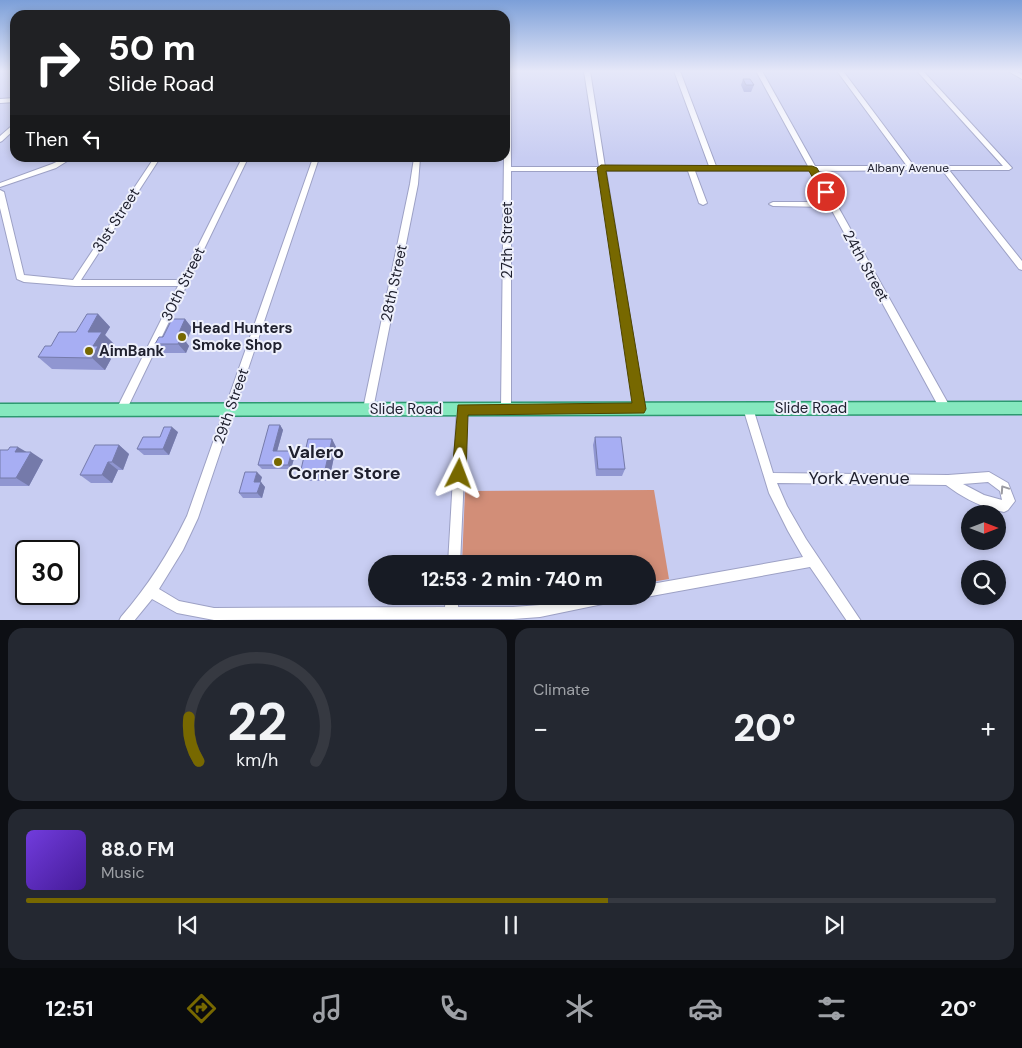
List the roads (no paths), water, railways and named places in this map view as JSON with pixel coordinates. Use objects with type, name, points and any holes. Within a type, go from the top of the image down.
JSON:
[{"type":"main road","name":"Slide Road","points":[[0,410],[1022,408]]},
{"type":"street","points":[[591,100],[640,409]]},
{"type":"street","points":[[688,100],[713,168]]},
{"type":"street","name":"24th Street","points":[[775,100],[944,408]]},
{"type":"street","points":[[861,100],[912,168]]},
{"type":"street","points":[[946,100],[1008,168]]},
{"type":"street","points":[[0,140],[10,130]]},
{"type":"street","points":[[0,185],[62,162]]},
{"type":"street","name":"31st Street","points":[[75,283],[154,162]]},
{"type":"street","name":"30th Street","points":[[120,410],[243,162]]},
{"type":"street","name":"29th Street","points":[[125,620],[151,590],[176,552],[186,531],[230,410],[315,162]]},
{"type":"street","name":"28th Street","points":[[368,409],[417,162]]},
{"type":"street","name":"27th Street","points":[[506,409],[508,162]]},
{"type":"street","name":"Albany Avenue","points":[[508,168],[1008,168]]},
{"type":"street","points":[[691,168],[703,203]]},
{"type":"street","points":[[944,168],[1022,267]]},
{"type":"street","points":[[0,192],[20,277],[24,280],[75,283],[183,283]]},
{"type":"street","points":[[773,204],[832,204]]},
{"type":"street","points":[[748,408],[770,478],[786,515],[813,562],[855,620]]},
{"type":"street","points":[[454,555],[462,409]]},
{"type":"street","name":"York Avenue","points":[[770,478],[948,480],[960,477],[995,479],[1004,487],[1009,501],[1004,506],[992,503],[957,487],[948,480]]},
{"type":"street","points":[[656,589],[813,562]]},
{"type":"street","points":[[151,590],[177,607],[214,614],[451,617],[540,611],[571,605]]},
{"type":"place","name":"Head Hunters Smoke Shop","points":[[182,337]]},
{"type":"place","name":"AimBank","points":[[89,351]]},
{"type":"place","name":"Valero Corner Store","points":[[278,462]]}]
